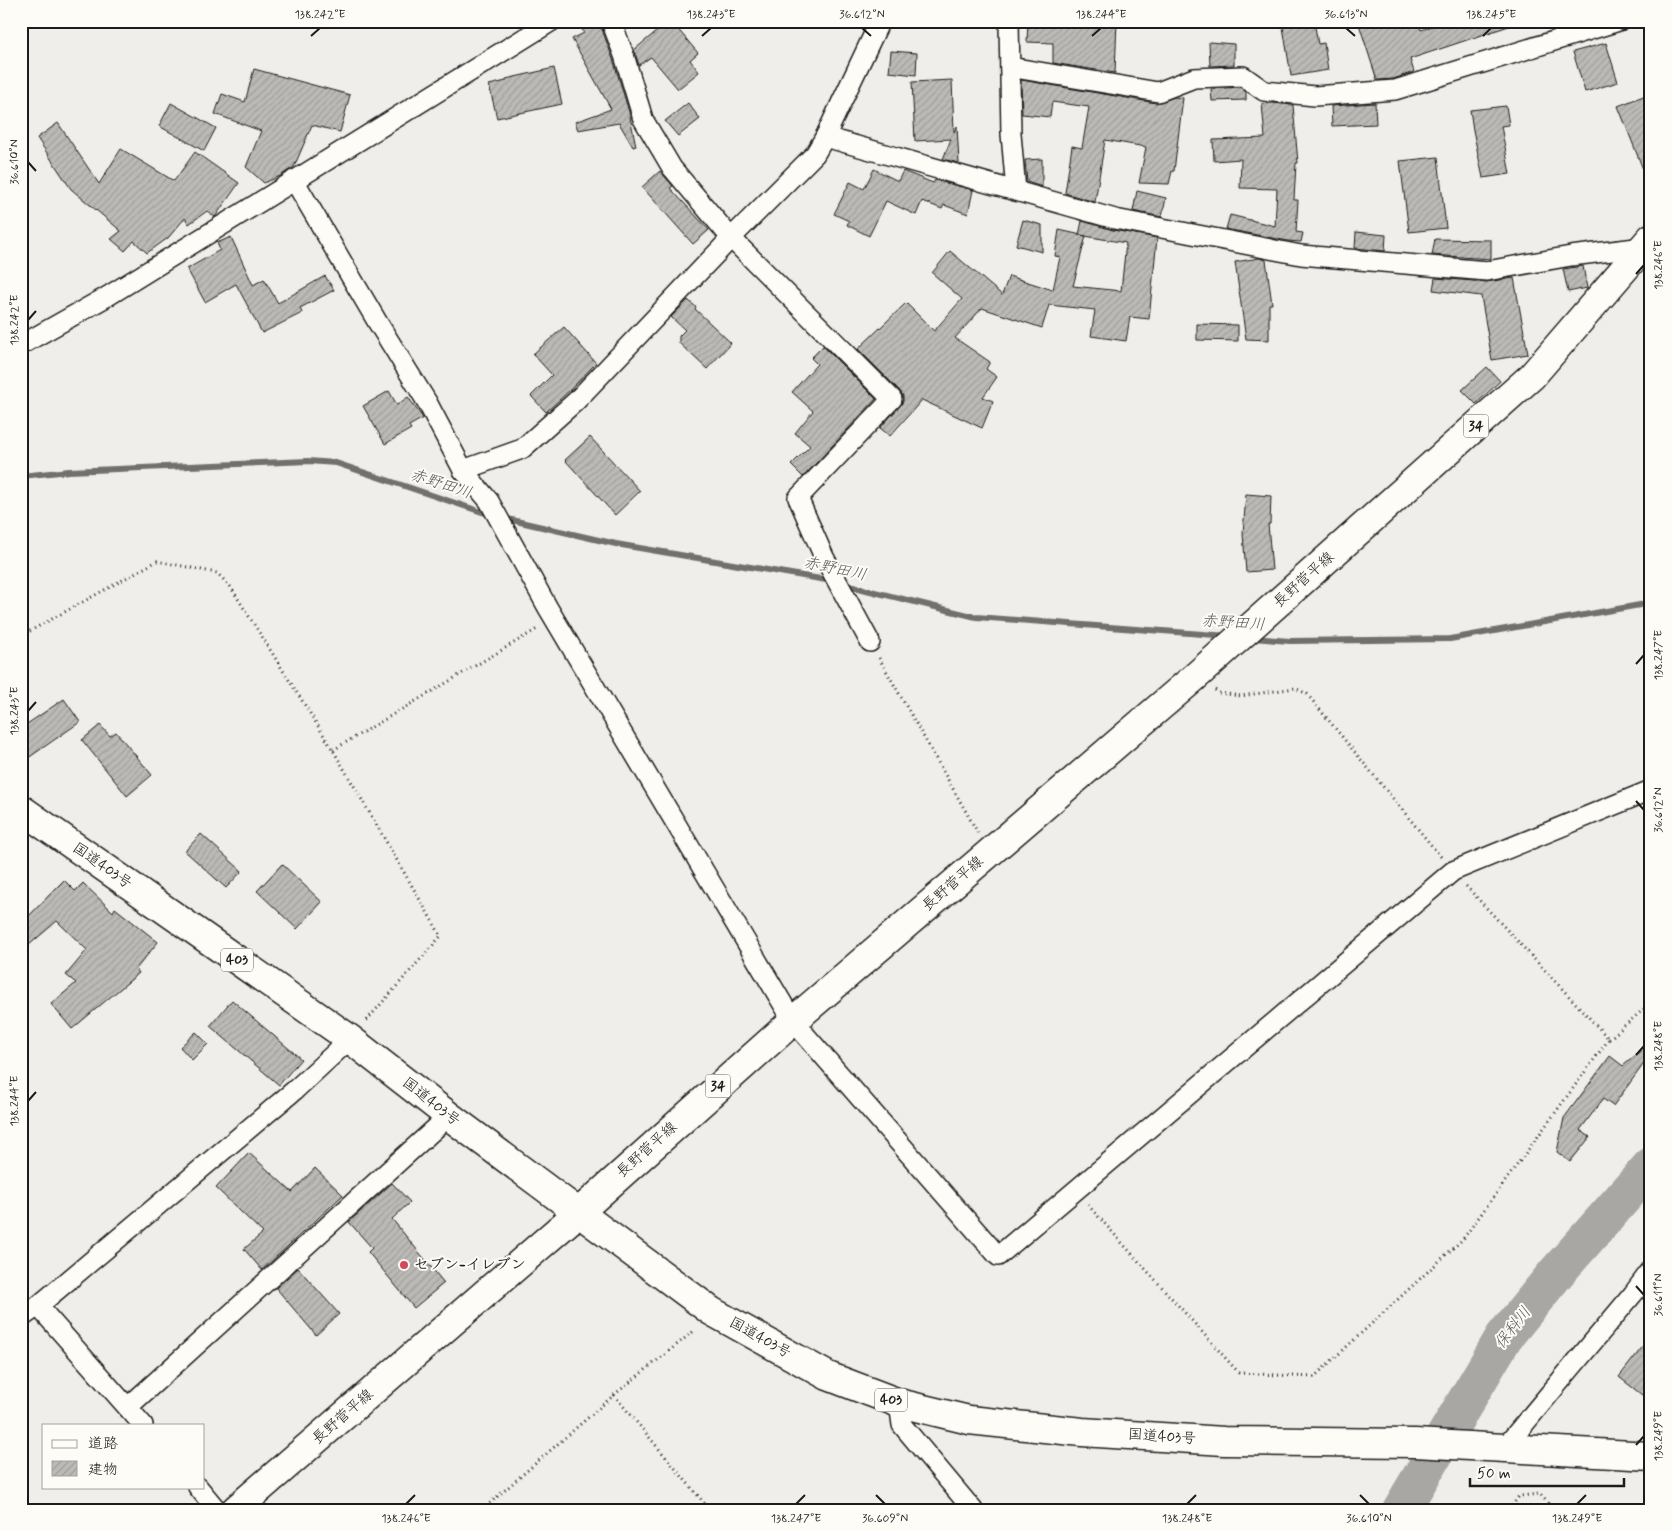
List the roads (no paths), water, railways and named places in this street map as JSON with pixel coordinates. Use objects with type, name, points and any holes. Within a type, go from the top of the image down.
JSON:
[{"type":"main road","name":"長野菅平線","points":[[235,1510],[578,1213],[793,1021],[1201,672],[1532,376],[1648,243]]},
{"type":"main road","name":"国道403号","points":[[21,809],[350,1039],[448,1116],[711,1312],[828,1376],[899,1403],[969,1420],[1082,1432],[1224,1441],[1502,1446],[1651,1456]]},
{"type":"street","points":[[21,344],[108,296],[552,21]]},
{"type":"street","points":[[611,21],[644,119],[672,168],[731,238],[892,399],[798,498],[824,557],[870,642]]},
{"type":"street","points":[[463,470],[522,449],[576,401],[731,238],[815,154],[825,137],[880,21]]},
{"type":"street","points":[[1009,21],[1011,134],[1016,191]]},
{"type":"street","points":[[1010,67],[1158,92],[1194,78],[1243,76],[1264,91],[1315,96],[1395,90],[1619,21]]},
{"type":"street","points":[[825,137],[1114,219],[1301,255],[1487,271],[1648,243]]},
{"type":"street","points":[[294,180],[426,402],[463,470],[489,501],[551,613],[793,1021],[998,1256],[1453,872],[1651,790]]},
{"type":"street","points":[[21,1318],[38,1306],[296,1089],[350,1039]]},
{"type":"street","points":[[128,1408],[448,1116]]},
{"type":"street","points":[[1502,1446],[1634,1294],[1651,1270]]},
{"type":"street","points":[[38,1306],[142,1424]]},
{"type":"street","points":[[899,1403],[902,1425],[973,1510]]},
{"type":"street","points":[[199,1488],[217,1510]]},
{"type":"waterway","name":"赤野田川","points":[[21,476],[69,471],[308,461],[336,463],[491,515]]},
{"type":"waterway","name":"赤野田川","points":[[503,518],[616,544],[832,581]]},
{"type":"waterway","name":"赤野田川","points":[[842,584],[976,617],[1229,636]]},
{"type":"waterway","name":"赤野田川","points":[[1252,638],[1290,641],[1450,639],[1651,603]]},
{"type":"waterway","name":"保科川","points":[[1401,1510],[1504,1337],[1557,1272],[1651,1166]]},
{"type":"place","name":"セブン-イレブン","points":[[404,1265]]}]
